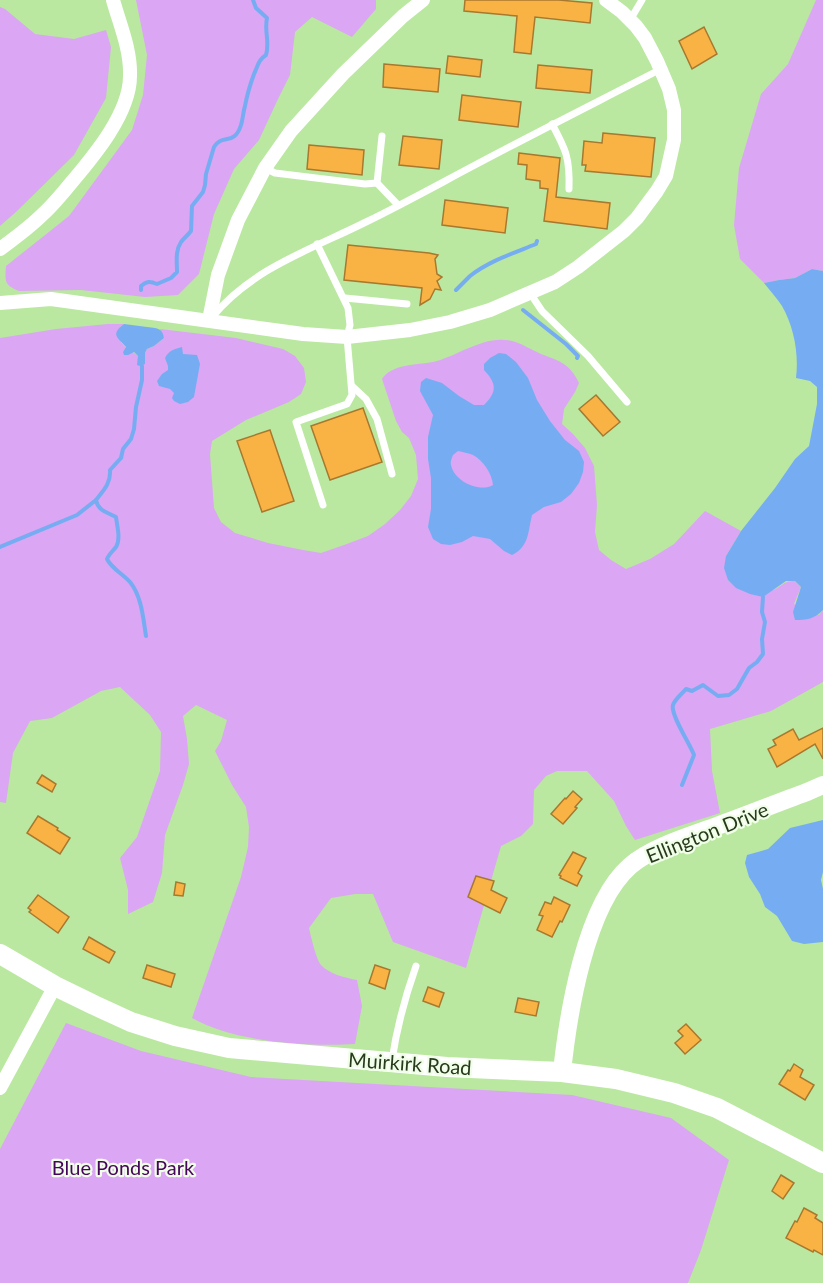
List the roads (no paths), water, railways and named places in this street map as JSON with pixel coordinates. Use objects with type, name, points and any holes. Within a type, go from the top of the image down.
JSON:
[{"type":"main road","name":"Muirkirk Road","points":[[0,954],[55,986],[131,1022],[175,1036],[229,1048],[447,1066],[562,1072],[616,1078],[692,1098],[719,1109],[823,1163]]},
{"type":"street","points":[[0,249],[57,201],[94,155],[120,114],[130,84],[130,74],[128,51],[113,0]]},
{"type":"street","points":[[209,320],[218,275],[238,220],[265,168],[291,131],[343,74],[403,16],[423,0]]},
{"type":"street","points":[[0,303],[51,298],[303,334],[347,337],[410,330],[450,322],[490,310],[555,282],[624,231],[644,209],[666,176],[674,140],[674,110],[661,69],[645,38],[630,20],[606,0]]},
{"type":"street","name":"Ellington Drive","points":[[562,1072],[582,959],[608,892],[619,876],[632,864],[683,838],[823,785]]},
{"type":"street","points":[[0,1088],[55,986]]},
{"type":"lane","points":[[630,20],[642,0]]},
{"type":"lane","points":[[209,320],[230,297],[263,273],[317,244],[367,222],[661,69]]},
{"type":"lane","points":[[552,124],[568,156],[569,189]]},
{"type":"lane","points":[[376,183],[382,136]]},
{"type":"lane","points":[[265,168],[275,173],[365,184],[376,183]]},
{"type":"lane","points":[[376,183],[398,205]]},
{"type":"lane","points":[[317,244],[348,308],[350,326],[347,337],[352,385],[352,395],[347,404],[296,422],[323,505]]},
{"type":"lane","points":[[530,293],[542,310],[588,356],[627,402]]},
{"type":"lane","points":[[345,298],[407,304]]},
{"type":"lane","points":[[352,385],[366,399],[377,419],[392,474]]},
{"type":"lane","points":[[392,1062],[397,1031],[416,966]]},
{"type":"water","points":[[812,269],[823,271],[823,610],[810,618],[795,620],[793,612],[801,587],[795,581],[786,581],[763,597],[736,588],[728,580],[724,568],[726,556],[741,531],[795,459],[809,446],[817,404],[817,387],[810,381],[796,378],[796,350],[790,323],[782,306],[764,283],[795,278]]},
{"type":"water","points":[[124,324],[155,328],[162,332],[164,338],[147,349],[145,364],[137,365],[138,356],[134,352],[124,355],[126,347],[116,334]]},
{"type":"water","points":[[182,347],[183,354],[197,355],[200,364],[194,397],[180,404],[172,398],[174,393],[170,389],[159,386],[157,381],[168,370],[165,358],[167,355],[172,350]]},
{"type":"water","points":[[499,353],[506,354],[516,362],[528,378],[537,400],[550,421],[565,440],[579,451],[584,462],[579,483],[571,494],[561,502],[544,507],[532,515],[525,543],[518,552],[512,555],[490,539],[473,536],[450,545],[441,544],[433,539],[428,527],[431,509],[431,478],[428,437],[433,415],[420,391],[421,382],[426,378],[442,383],[474,405],[484,405],[492,395],[494,387],[484,370],[484,364]],"holes":[[[458,451],[473,455],[481,461],[489,472],[493,485],[481,488],[468,484],[457,476],[451,462],[453,455]]]},
{"type":"water","points":[[823,820],[821,880],[823,942],[804,944],[792,941],[777,916],[765,907],[749,877],[745,863],[747,855],[768,849],[790,828]]},
{"type":"waterway","points":[[141,290],[141,286],[145,283],[157,284],[171,278],[177,272],[178,249],[191,231],[192,206],[203,192],[214,147],[217,143],[235,136],[241,125],[258,63],[266,55],[267,50],[267,18],[256,8],[253,0]]},
{"type":"waterway","points":[[456,290],[470,276],[485,266],[536,244],[537,241]]},
{"type":"waterway","points":[[523,310],[566,344],[578,356],[577,358]]},
{"type":"waterway","points":[[142,366],[142,380],[131,439],[123,449],[121,458],[110,470],[108,483],[96,500],[101,509],[116,517],[118,540],[107,559],[134,588],[141,608],[146,636]]},
{"type":"waterway","points":[[0,547],[77,515],[96,500]]},
{"type":"waterway","points":[[682,785],[694,755],[677,722],[673,705],[686,689],[692,691],[703,685],[718,696],[729,695],[737,689],[749,668],[763,654],[762,639],[765,622],[762,612],[763,597]]},
{"type":"park label","name":"Blue Ponds Park","points":[[123,1167]]}]
